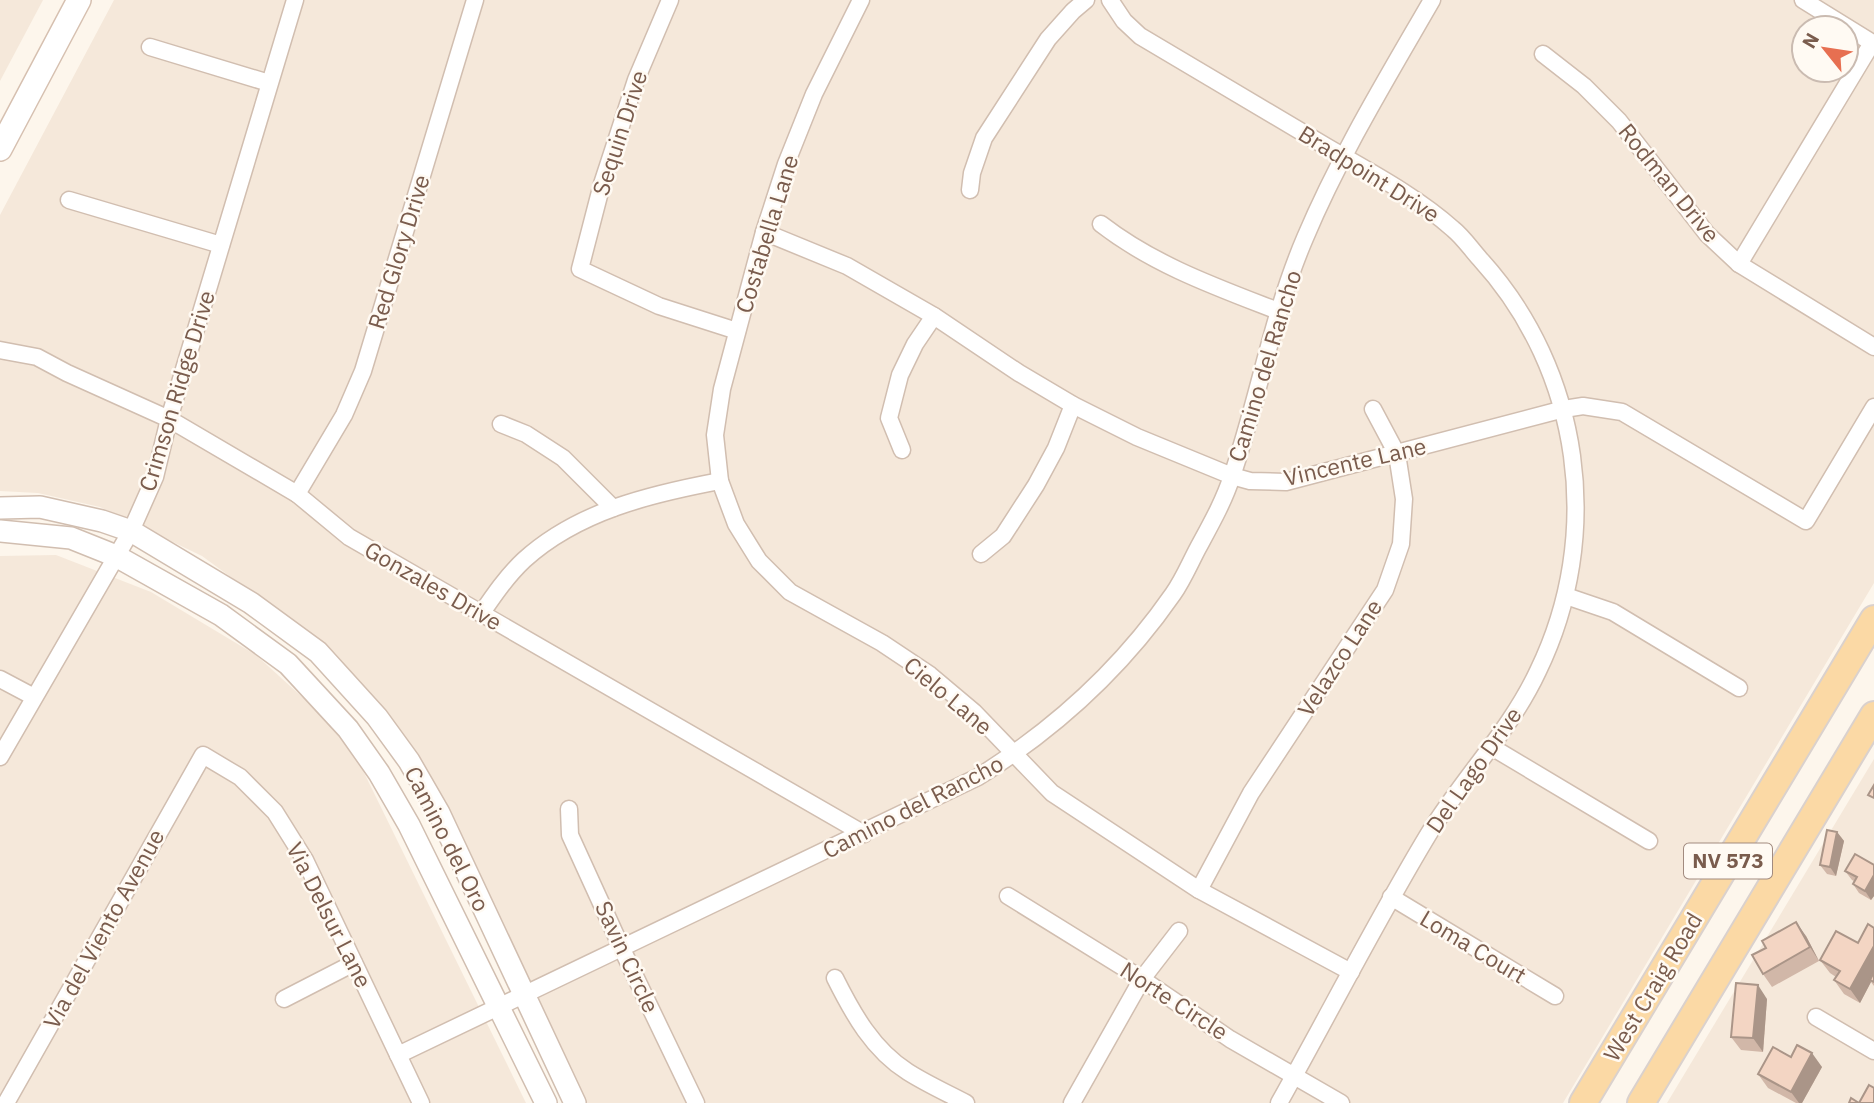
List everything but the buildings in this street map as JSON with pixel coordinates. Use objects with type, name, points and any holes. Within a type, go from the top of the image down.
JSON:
[{"type":"main road","points":[[0,149],[79,0]]},
{"type":"main road","name":"West Craig Road","points":[[1583,1103],[1874,619]]},
{"type":"main road","name":"NV 573","points":[[1641,1103],[1874,715]]},
{"type":"street","name":"Crimson Ridge Drive","points":[[0,757],[131,531],[155,478],[169,419],[295,0]]},
{"type":"street","name":"Red Glory Drive","points":[[297,494],[344,415],[363,371],[475,0]]},
{"type":"street","name":"Sequin Drive","points":[[670,0],[627,106],[601,184],[580,269],[659,306],[737,331]]},
{"type":"street","name":"Costabella Lane","points":[[720,481],[715,435],[722,389],[764,232],[786,164],[814,94],[861,0]]},
{"type":"street","points":[[970,190],[972,173],[984,138],[1048,39],[1086,0]]},
{"type":"street","name":"Bradpoint Drive","points":[[1110,0],[1124,21],[1140,36],[1392,184],[1453,229],[1504,285],[1534,333],[1564,409]]},
{"type":"street","points":[[1739,264],[1873,44],[1803,0]]},
{"type":"street","name":"Camino del Rancho","points":[[398,1055],[978,778],[1014,754],[1079,703],[1112,671],[1173,593],[1216,514],[1232,476],[1278,311],[1305,239],[1343,156],[1426,2]]},
{"type":"street","points":[[150,47],[270,83]]},
{"type":"street","name":"Rodman Drive","points":[[1542,54],[1584,86],[1619,121],[1707,234],[1739,264],[1874,347]]},
{"type":"street","points":[[69,200],[221,245]]},
{"type":"street","points":[[1101,224],[1119,238],[1175,270],[1278,311]]},
{"type":"street","name":"Vincente Lane","points":[[764,232],[847,266],[934,316],[1018,373],[1073,405],[1137,437],[1250,481],[1286,482],[1583,406],[1622,412],[1806,521],[1874,407]]},
{"type":"street","points":[[902,450],[888,418],[900,374],[915,344],[934,316]]},
{"type":"street","name":"Gonzales Drive","points":[[0,350],[37,357],[169,419],[297,494],[349,537],[864,834]]},
{"type":"street","points":[[981,554],[1003,536],[1036,485],[1056,448],[1073,405]]},
{"type":"street","name":"Velazco Lane","points":[[1199,890],[1251,793],[1385,590],[1401,544],[1404,499],[1397,454],[1373,409]]},
{"type":"street","name":"Del Lago Drive","points":[[1279,1103],[1391,897],[1439,818],[1521,703],[1539,669],[1566,596],[1574,550],[1577,505],[1574,459],[1564,409]]},
{"type":"street","points":[[501,424],[526,434],[563,458],[613,508]]},
{"type":"street","points":[[481,614],[502,584],[532,554],[548,540],[576,524],[613,508],[666,491],[720,481]]},
{"type":"street","name":"Cielo Lane","points":[[720,481],[736,524],[759,561],[790,592],[882,643],[930,675],[974,712],[1052,793],[1199,890],[1351,972]]},
{"type":"street","name":"Camino del Oro","points":[[0,508],[40,507],[102,521],[131,531],[251,603],[318,652],[377,717],[409,761],[439,813],[575,1103]]},
{"type":"street","name":"Camino del Oro","points":[[0,531],[71,538],[116,556],[221,615],[288,664],[348,729],[379,773],[409,825],[546,1103]]},
{"type":"street","points":[[1566,596],[1613,612],[1740,688]]},
{"type":"street","points":[[0,679],[34,697]]},
{"type":"street","points":[[1490,746],[1649,841]]},
{"type":"street","name":"Via Delsur Lane","points":[[202,755],[240,777],[275,812],[304,860],[421,1103]]},
{"type":"street","name":"Via del Viento Avenue","points":[[6,1103],[202,755]]},
{"type":"street","name":"Savin Circle","points":[[569,808],[570,835],[696,1103]]},
{"type":"street","name":"Norte Circle","points":[[1008,896],[1142,979],[1230,1039],[1341,1103]]},
{"type":"street","name":"Loma Court","points":[[1391,897],[1555,996]]},
{"type":"street","points":[[1072,1103],[1142,979],[1179,931]]},
{"type":"street","points":[[284,999],[354,962]]},
{"type":"street","points":[[835,978],[850,1009],[869,1037],[906,1071],[966,1103]]},
{"type":"street","points":[[1816,1017],[1874,1051]]},
{"type":"shaded area","points":[[0,0],[43,0],[0,81]]},
{"type":"shaded area","points":[[114,0],[1874,0],[1874,583],[1563,1103],[586,1103],[479,878],[396,725],[335,653],[202,556],[100,507],[38,493],[0,491],[0,215]]},
{"type":"shaded area","points":[[56,555],[151,592],[256,655],[347,738],[526,1103],[0,1103],[0,556]]},
{"type":"shaded area","points":[[1874,759],[1874,1103],[1667,1103]]}]
